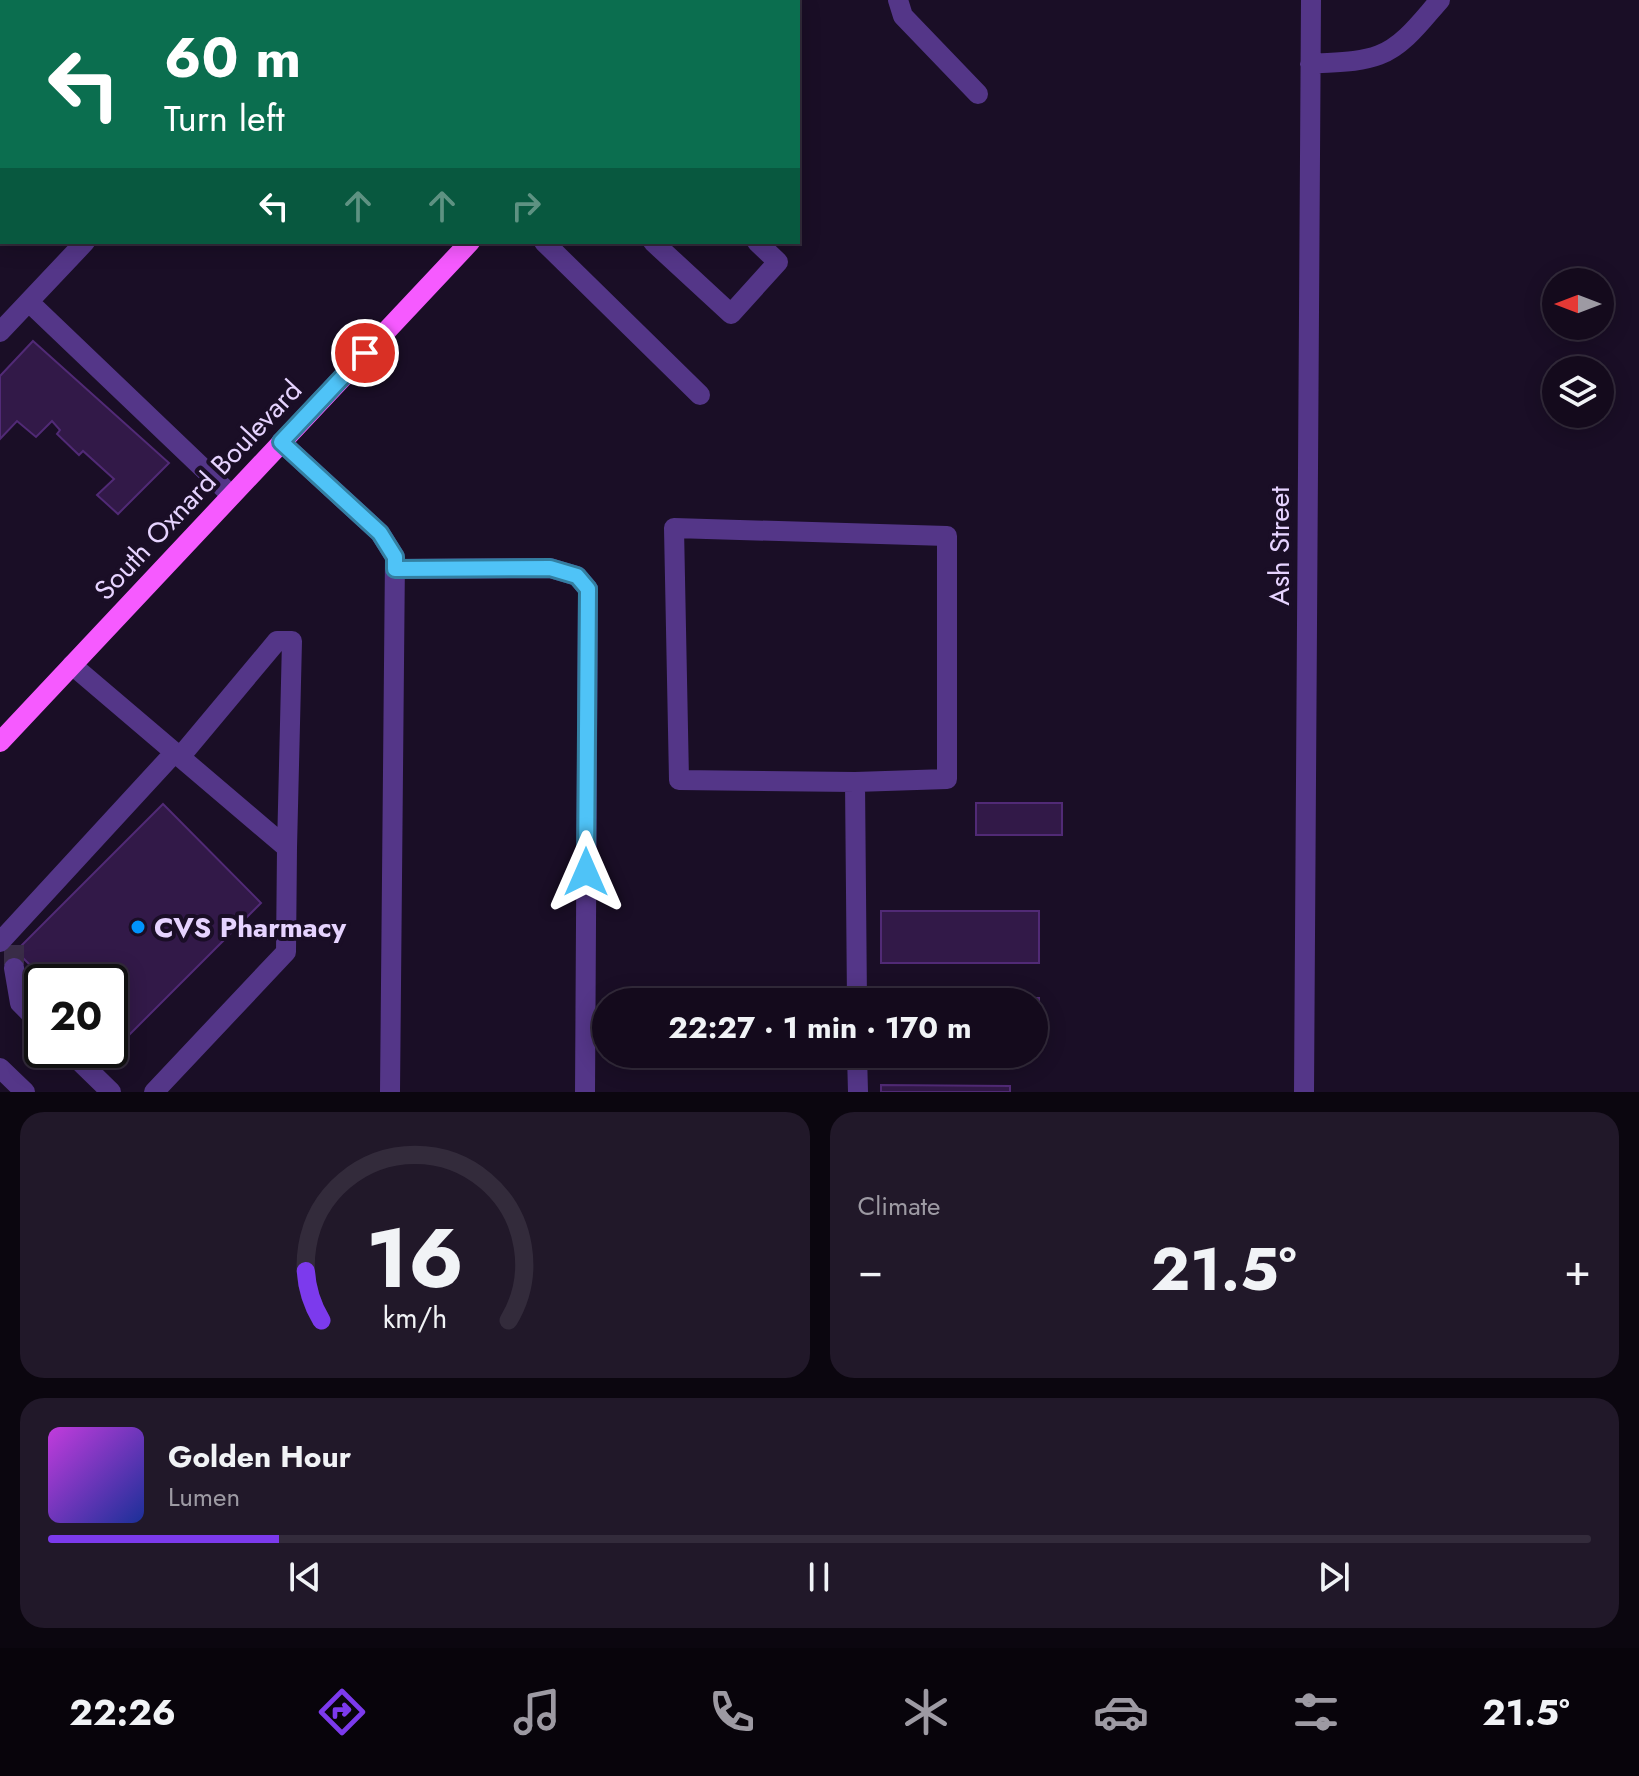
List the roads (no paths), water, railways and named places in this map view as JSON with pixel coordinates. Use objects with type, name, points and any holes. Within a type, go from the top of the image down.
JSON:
[{"type":"main road","name":"South Oxnard Boulevard","points":[[0,742],[468,244]]},
{"type":"street","points":[[898,0],[903,16],[978,94]]},
{"type":"street","name":"Ash Street","points":[[1304,1092],[1311,0]]},
{"type":"street","points":[[1310,64],[1381,54],[1399,43],[1440,0]]},
{"type":"street","points":[[0,332],[83,244]]},
{"type":"street","points":[[546,244],[700,395]]},
{"type":"street","points":[[655,244],[731,314],[778,262],[759,244]]},
{"type":"street","points":[[29,302],[231,495]]},
{"type":"street","points":[[281,442],[380,533],[395,557],[390,1092]]},
{"type":"street","points":[[674,528],[947,536],[947,779],[855,782],[679,780],[674,528]]},
{"type":"street","points":[[395,569],[550,568],[577,576],[588,589],[585,1092]]},
{"type":"street","points":[[10,937],[178,755],[277,641],[292,641],[286,952],[154,1092]]},
{"type":"street","points":[[72,665],[287,848]]},
{"type":"street","points":[[855,782],[857,988]]},
{"type":"street","points":[[14,968],[20,1003],[24,1007]]},
{"type":"street","points":[[86,1068],[111,1092]]},
{"type":"street","points":[[857,1068],[858,1092]]},
{"type":"tunnel","points":[[14,945],[14,968]]},
{"type":"place","name":"CVS Pharmacy","points":[[138,927]]}]
